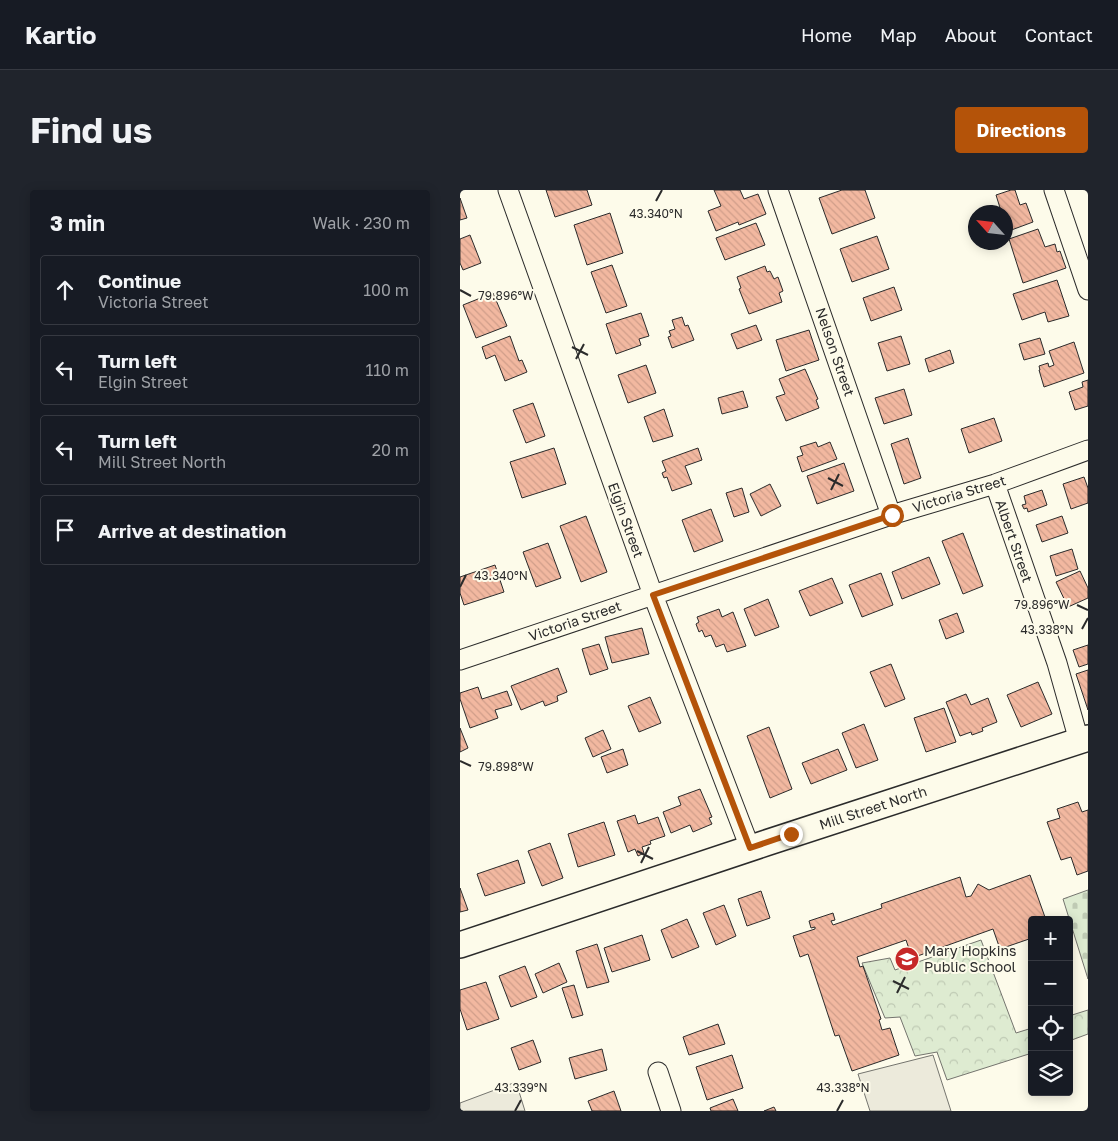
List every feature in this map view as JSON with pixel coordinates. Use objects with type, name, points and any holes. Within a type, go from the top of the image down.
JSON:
[{"type":"main road","name":"Mill Street North","points":[[460,945],[750,848],[1084,740]]},
{"type":"street","name":"Elgin Street","points":[[508,190],[653,595],[750,848]]},
{"type":"street","name":"Nelson Street","points":[[778,190],[892,515]]},
{"type":"street","points":[[1054,190],[1088,290]]},
{"type":"street","name":"Victoria Street","points":[[460,660],[892,515],[995,484],[1088,450]]},
{"type":"street","name":"Albert Street","points":[[995,484],[1084,740]]},
{"type":"street","points":[[658,1072],[670,1111]]},
{"type":"green space","points":[[1088,890],[1088,979],[1073,931],[1073,916],[1068,916],[1063,899]]},
{"type":"green space","points":[[981,940],[1016,1033],[1028,1029],[1028,1054],[947,1080],[937,1052],[915,1056],[900,1017],[885,1018],[862,963],[890,958],[895,970]]},
{"type":"green space","points":[[1088,1010],[1088,1034],[1073,1040],[1073,1015]]},
{"type":"shaded area","points":[[933,1055],[951,1111],[870,1111],[858,1074]]},
{"type":"shaded area","points":[[516,1082],[525,1111],[460,1111],[460,1103]]},
{"type":"building","points":[[546,190],[587,190],[592,205],[555,217]]},
{"type":"building","points":[[714,190],[740,190],[744,199],[758,194],[766,214],[739,225],[738,222],[716,231],[708,211],[721,206]]},
{"type":"building","points":[[842,190],[865,190],[875,218],[832,234],[819,198]]},
{"type":"building","points":[[1015,190],[1020,205],[1026,203],[1033,222],[1013,229],[1013,205],[999,205],[996,195]]},
{"type":"building","points":[[460,198],[467,218],[460,220]]},
{"type":"building","points":[[610,213],[623,253],[587,265],[574,225]]},
{"type":"building","points":[[756,223],[765,245],[725,260],[716,238]]},
{"type":"building","points":[[1038,229],[1045,247],[1055,244],[1057,252],[1060,251],[1066,268],[1023,283],[1012,250],[1013,238]]},
{"type":"building","points":[[470,235],[481,263],[463,270],[460,263],[460,239]]},
{"type":"building","points":[[877,236],[889,269],[852,282],[840,249]]},
{"type":"building","points":[[612,265],[627,306],[606,313],[591,272]]},
{"type":"building","points":[[765,266],[767,272],[770,271],[774,279],[778,277],[783,291],[779,293],[782,302],[749,314],[739,289],[741,288],[737,277]]},
{"type":"building","points":[[1057,280],[1069,316],[1048,322],[1045,312],[1022,320],[1013,294]]},
{"type":"building","points":[[894,287],[902,310],[871,321],[863,298]]},
{"type":"building","points":[[493,293],[507,326],[476,338],[463,305]]},
{"type":"building","points":[[641,313],[649,336],[639,339],[641,345],[616,354],[606,324]]},
{"type":"building","points":[[682,317],[685,326],[688,325],[694,340],[672,348],[668,337],[671,336],[669,331],[675,329],[672,320]]},
{"type":"building","points":[[756,325],[762,340],[737,349],[731,334]]},
{"type":"building","points":[[809,330],[819,360],[786,371],[776,340]]},
{"type":"building","points":[[510,336],[519,361],[522,360],[527,372],[505,381],[495,355],[486,359],[482,347]]},
{"type":"building","points":[[901,336],[910,364],[887,371],[878,343]]},
{"type":"building","points":[[1040,338],[1045,354],[1024,360],[1019,344]]},
{"type":"building","points":[[1074,342],[1084,373],[1044,387],[1039,366],[1048,363],[1049,367],[1054,365],[1049,351]]},
{"type":"building","points":[[950,350],[954,363],[929,372],[925,359]]},
{"type":"building","points":[[646,365],[656,393],[628,403],[618,375]]},
{"type":"building","points":[[805,369],[818,399],[816,400],[819,408],[786,421],[776,397],[785,394],[779,379]]},
{"type":"building","points":[[1088,380],[1088,406],[1075,410],[1069,392],[1083,387],[1082,382]]},
{"type":"building","points":[[904,389],[912,415],[884,424],[875,398]]},
{"type":"building","points":[[743,391],[748,407],[722,414],[718,398]]},
{"type":"building","points":[[533,403],[545,436],[526,443],[513,410]]},
{"type":"building","points":[[664,409],[673,436],[653,442],[644,417]]},
{"type":"building","points":[[994,418],[1002,441],[969,453],[961,429]]},
{"type":"building","points":[[908,438],[921,478],[904,484],[891,444]]},
{"type":"building","points":[[816,442],[818,447],[830,442],[837,459],[802,472],[797,457],[803,455],[800,447]]},
{"type":"building","points":[[554,448],[566,484],[522,498],[510,462]]},
{"type":"building","points":[[698,448],[702,460],[685,466],[692,484],[672,491],[667,477],[664,478],[662,473],[666,471],[662,461]]},
{"type":"building","points":[[844,463],[854,491],[817,504],[807,476]]},
{"type":"building","points":[[1084,477],[1088,488],[1088,503],[1071,509],[1063,484]]},
{"type":"building","points":[[770,484],[781,506],[761,516],[750,494]]},
{"type":"building","points":[[742,488],[749,512],[734,517],[726,493]]},
{"type":"building","points":[[1042,490],[1047,505],[1028,512],[1027,508],[1024,509],[1022,505],[1026,504],[1024,496]]},
{"type":"building","points":[[711,509],[723,541],[694,552],[682,520]]},
{"type":"building","points":[[586,516],[607,572],[581,582],[560,526]]},
{"type":"building","points":[[1062,516],[1068,533],[1042,542],[1036,525]]},
{"type":"building","points":[[963,533],[983,586],[963,594],[942,541]]},
{"type":"building","points":[[548,543],[561,578],[536,587],[523,552]]},
{"type":"building","points":[[1072,549],[1078,569],[1056,576],[1050,556]]},
{"type":"building","points":[[929,557],[940,584],[902,599],[892,572]]},
{"type":"building","points":[[495,565],[504,592],[464,605],[460,593],[460,577]]},
{"type":"building","points":[[1080,571],[1088,588],[1088,598],[1068,607],[1056,582]]},
{"type":"building","points":[[881,573],[893,605],[862,617],[849,585]]},
{"type":"building","points":[[832,578],[843,603],[810,616],[799,591]]},
{"type":"building","points":[[768,599],[779,627],[755,636],[744,609]]},
{"type":"building","points":[[719,609],[722,617],[733,612],[746,646],[727,652],[724,644],[716,647],[711,635],[705,637],[702,630],[699,632],[696,624],[699,622],[697,617]]},
{"type":"building","points":[[957,613],[964,632],[946,639],[939,620]]},
{"type":"building","points":[[642,628],[649,654],[612,663],[605,637]]},
{"type":"building","points":[[599,644],[608,669],[590,675],[582,649]]},
{"type":"building","points":[[1088,645],[1088,664],[1079,667],[1073,650]]},
{"type":"building","points":[[891,664],[905,699],[885,707],[870,672]]},
{"type":"building","points":[[558,668],[567,692],[557,696],[558,701],[545,706],[543,701],[521,710],[511,686]]},
{"type":"building","points":[[1088,670],[1088,710],[1076,674]]},
{"type":"building","points":[[1038,682],[1052,714],[1021,727],[1007,695]]},
{"type":"building","points":[[478,687],[482,699],[507,691],[512,705],[495,710],[498,718],[470,728],[460,699],[460,693]]},
{"type":"building","points":[[966,694],[971,705],[988,698],[997,722],[982,728],[983,731],[972,735],[971,732],[960,736],[946,702]]},
{"type":"building","points":[[650,697],[661,723],[639,732],[628,706]]},
{"type":"building","points":[[944,708],[956,742],[926,752],[914,718]]},
{"type":"building","points":[[864,724],[878,760],[856,768],[842,733]]},
{"type":"building","points":[[769,727],[792,789],[770,798],[747,736]]},
{"type":"building","points":[[460,728],[468,748],[460,752]]},
{"type":"building","points":[[603,730],[611,749],[593,757],[585,738]]},
{"type":"building","points":[[623,749],[628,765],[607,773],[601,757]]},
{"type":"building","points":[[838,749],[847,770],[811,784],[802,763]]},
{"type":"building","points":[[700,789],[712,817],[709,818],[712,824],[693,832],[690,825],[671,833],[663,812],[681,805],[678,797]]},
{"type":"building","points":[[1078,802],[1082,812],[1088,810],[1088,871],[1077,875],[1071,857],[1061,860],[1047,822],[1060,818],[1057,809]]},
{"type":"building","points":[[635,815],[638,824],[658,817],[665,836],[650,841],[651,844],[642,847],[644,853],[638,856],[635,849],[628,852],[617,821]]},
{"type":"building","points":[[604,822],[615,855],[578,867],[568,834]]},
{"type":"building","points":[[550,843],[563,878],[542,886],[528,851]]},
{"type":"building","points":[[518,860],[525,883],[485,896],[477,874]]},
{"type":"building","points":[[1030,875],[1045,916],[1028,916],[1028,939],[1000,949],[993,929],[912,958],[906,940],[857,957],[860,967],[863,966],[881,1019],[879,1020],[882,1030],[890,1028],[899,1055],[852,1071],[839,1035],[835,1036],[808,954],[800,957],[793,936],[815,929],[815,927],[811,928],[809,921],[833,913],[835,920],[831,921],[833,925],[882,908],[881,904],[960,877],[966,897],[971,896],[978,884],[989,890]]},
{"type":"building","points":[[460,888],[468,910],[460,912]]},
{"type":"building","points":[[761,891],[770,918],[747,926],[738,899]]},
{"type":"building","points":[[724,905],[736,936],[716,945],[703,913]]},
{"type":"building","points":[[687,919],[699,947],[672,958],[661,930]]},
{"type":"building","points":[[642,935],[650,960],[612,972],[604,948]]},
{"type":"building","points":[[597,944],[609,982],[587,988],[576,951]]},
{"type":"building","points":[[559,963],[567,982],[543,993],[535,974]]},
{"type":"building","points":[[525,966],[537,997],[511,1007],[499,976]]},
{"type":"building","points":[[486,982],[499,1019],[467,1030],[460,1009],[460,990]]},
{"type":"building","points":[[574,985],[583,1015],[572,1018],[562,988]]},
{"type":"building","points":[[718,1024],[725,1044],[689,1055],[683,1037]]},
{"type":"building","points":[[533,1040],[541,1062],[519,1070],[511,1048]]},
{"type":"building","points":[[602,1049],[607,1070],[575,1079],[569,1058]]},
{"type":"building","points":[[732,1055],[743,1088],[707,1100],[696,1067]]},
{"type":"building","points":[[614,1091],[621,1111],[592,1111],[588,1101]]},
{"type":"building","points":[[733,1099],[738,1111],[711,1111],[710,1108]]},
{"type":"building","points":[[774,1107],[776,1111],[764,1111]]},
{"type":"place","name":"Mary Hopkins Public School","points":[[907,959]]},
{"type":"route","points":[[791,834],[750,848],[653,595],[892,515]]}]
